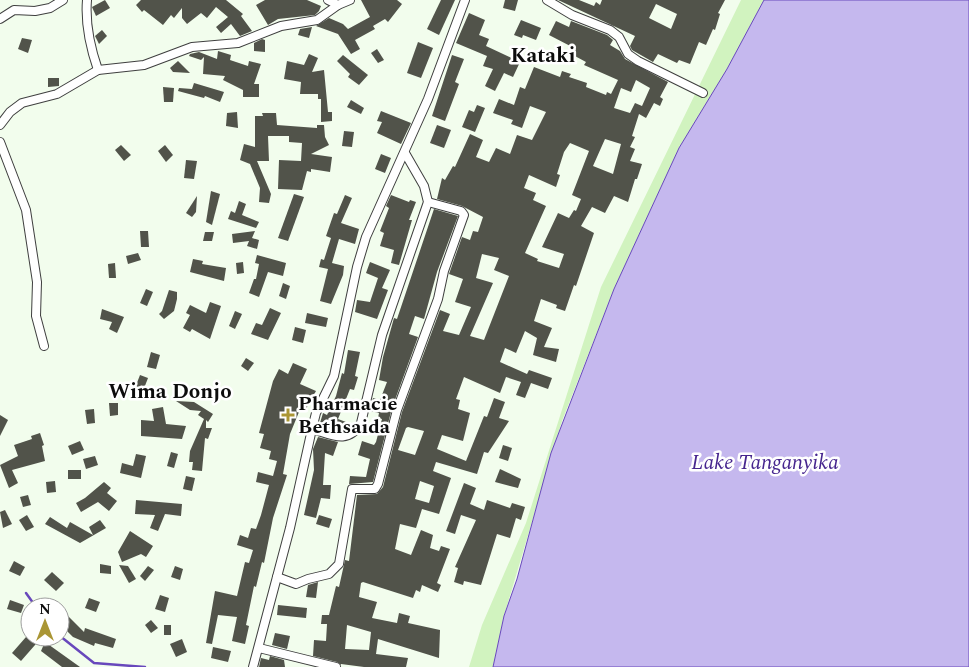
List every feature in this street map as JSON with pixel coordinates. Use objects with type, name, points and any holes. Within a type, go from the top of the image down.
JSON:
[{"type":"street","points":[[0,19],[14,10],[35,11],[50,8],[63,0]]},
{"type":"street","points":[[87,0],[86,13],[91,48],[98,70]]},
{"type":"street","points":[[328,0],[338,5]]},
{"type":"street","points":[[0,125],[10,112],[22,103],[56,94],[98,70],[144,65],[192,47],[238,43],[281,26],[317,20],[338,5],[350,0]]},
{"type":"street","points":[[253,667],[277,577],[316,413],[334,376],[357,267],[366,237],[428,99],[465,0]]},
{"type":"street","points":[[547,0],[572,15],[610,30],[618,37],[628,54],[638,61],[703,93]]},
{"type":"street","points":[[0,142],[26,210],[37,282],[36,316],[44,346]]},
{"type":"street","points":[[312,429],[344,438],[355,433],[361,423],[382,335],[428,202],[424,186],[405,153]]},
{"type":"street","points":[[277,577],[296,584],[334,571],[339,564],[352,489],[371,490],[375,489],[378,484],[397,410],[438,298],[444,271],[464,215],[461,211],[428,202]]},
{"type":"street","points":[[259,648],[336,667]]},
{"type":"sand","points":[[741,0],[764,0],[727,69],[679,148],[614,289],[562,421],[504,616],[493,667],[469,667],[482,625],[526,523],[601,287]]},
{"type":"water","name":"Lake Tanganyika","points":[[764,0],[969,0],[969,667],[493,667],[504,616],[517,579],[551,453],[614,289],[679,148],[727,69]]},
{"type":"building","points":[[105,0],[110,8],[96,16],[92,7]]},
{"type":"building","points":[[141,0],[226,0],[243,14],[241,16],[252,31],[240,36],[231,24],[221,33],[216,27],[228,17],[216,7],[207,18],[201,13],[187,24],[182,18],[182,8],[174,18],[171,15],[163,25],[144,10],[142,12],[136,5]]},
{"type":"building","points":[[265,0],[307,0],[321,6],[315,15],[278,19],[268,25],[256,5]]},
{"type":"building","points":[[361,0],[397,0],[402,4],[388,22],[385,19],[373,26],[375,29],[355,40],[360,49],[351,54],[338,34],[316,26],[329,18],[343,24],[348,29],[370,17]]},
{"type":"building","points":[[441,0],[455,0],[439,35],[427,29]]},
{"type":"building","points":[[505,0],[518,0],[515,11],[503,8]]},
{"type":"building","points":[[558,0],[579,0],[594,6],[596,2],[600,5],[602,0],[725,0],[718,13],[720,14],[715,30],[713,29],[706,45],[699,42],[690,64],[679,60],[677,63],[658,54],[653,62],[632,50],[630,46],[635,36]],"holes":[[[656,4],[677,14],[671,29],[649,18]]]},
{"type":"building","points":[[469,13],[485,20],[479,35],[489,39],[486,46],[520,62],[513,77],[504,73],[495,91],[485,86],[493,69],[483,66],[487,56],[456,43]]},
{"type":"building","points":[[521,20],[541,28],[536,40],[523,35],[522,38],[514,35]]},
{"type":"building","points":[[556,21],[569,27],[571,21],[607,35],[613,40],[610,45],[620,51],[625,59],[668,82],[660,97],[663,99],[660,106],[654,103],[646,118],[639,114],[632,136],[635,137],[630,147],[635,149],[630,161],[642,164],[637,179],[635,179],[628,202],[614,196],[605,213],[592,207],[581,226],[594,233],[576,286],[574,285],[565,311],[556,308],[557,305],[541,299],[534,321],[552,328],[544,347],[559,349],[556,362],[533,355],[537,338],[525,331],[516,353],[505,348],[500,362],[527,374],[529,370],[552,378],[548,389],[531,383],[525,398],[516,395],[521,382],[506,377],[500,393],[464,377],[456,399],[460,400],[458,409],[470,413],[463,441],[442,435],[437,449],[466,461],[484,416],[487,417],[494,398],[505,402],[499,418],[509,421],[488,453],[484,452],[477,474],[436,462],[433,471],[451,478],[439,514],[422,509],[416,528],[400,524],[395,549],[411,555],[421,530],[433,535],[430,548],[439,551],[441,546],[450,549],[437,583],[441,585],[438,592],[422,585],[420,592],[416,590],[413,598],[363,582],[361,583],[359,597],[377,602],[372,618],[397,623],[399,613],[410,616],[408,623],[440,630],[439,658],[378,639],[376,654],[408,658],[406,667],[341,665],[337,662],[313,656],[314,640],[326,641],[327,624],[321,624],[322,615],[329,615],[336,586],[339,587],[345,560],[349,561],[357,495],[377,494],[383,487],[402,412],[440,310],[450,314],[443,331],[459,335],[471,307],[455,302],[463,279],[449,274],[462,237],[470,240],[473,231],[478,232],[483,217],[462,206],[437,199],[442,178],[445,180],[453,166],[455,167],[470,134],[483,140],[476,157],[489,162],[496,148],[510,154],[517,135],[532,140],[546,112],[530,106],[522,128],[511,124],[513,120],[493,113],[499,99],[514,105],[520,87],[525,89],[534,67],[560,77],[562,71],[571,74],[569,77],[587,83],[586,87],[606,95],[607,92],[611,94],[618,80],[584,65],[586,62],[573,55],[576,49],[549,35]],"holes":[[[636,80],[650,88],[642,106],[635,103],[630,113],[614,108],[621,88],[631,92]],[[605,139],[621,144],[613,174],[593,166]],[[570,143],[589,151],[572,195],[581,199],[576,211],[574,210],[569,218],[558,213],[542,247],[564,254],[559,268],[537,261],[538,259],[525,253],[546,206],[533,200],[536,193],[524,188],[529,175],[556,187],[560,175],[557,174],[564,152]],[[482,254],[499,258],[494,270],[509,276],[484,340],[470,336],[493,283],[476,278]],[[406,428],[424,431],[415,455],[398,450]],[[420,481],[434,486],[429,503],[415,499]],[[347,625],[371,632],[369,650],[345,649]]]},
{"type":"building","points":[[312,27],[309,38],[298,35],[300,29]]},
{"type":"building","points":[[102,30],[107,36],[99,44],[95,36]]},
{"type":"building","points":[[22,38],[32,40],[28,53],[18,49]]},
{"type":"building","points":[[262,39],[265,40],[265,52],[254,51],[254,43]]},
{"type":"building","points":[[418,42],[433,48],[421,78],[407,73]]},
{"type":"building","points":[[377,49],[384,60],[378,63],[371,53]]},
{"type":"building","points":[[218,51],[231,55],[230,60],[248,66],[249,61],[261,64],[254,84],[259,84],[259,97],[243,97],[243,90],[223,80],[225,76],[203,74],[204,57],[201,60],[189,56],[199,52],[217,59]]},
{"type":"building","points":[[309,54],[318,58],[312,72],[324,70],[328,112],[332,112],[332,121],[321,122],[321,99],[318,99],[318,94],[300,94],[301,82],[284,79],[287,61],[304,65]]},
{"type":"building","points":[[343,55],[368,75],[359,85],[348,77],[350,74],[337,61]]},
{"type":"building","points":[[452,55],[464,59],[455,82],[459,84],[445,121],[432,116]]},
{"type":"building","points":[[178,61],[190,73],[173,72],[170,68]]},
{"type":"building","points":[[48,78],[59,78],[59,86],[48,87]]},
{"type":"building","points":[[194,83],[224,92],[220,102],[205,96],[204,98],[178,91],[179,88],[192,89]]},
{"type":"building","points":[[163,87],[174,88],[173,102],[164,102]]},
{"type":"building","points":[[351,100],[364,108],[361,114],[347,107]]},
{"type":"building","points":[[477,105],[485,108],[475,132],[462,127],[469,110],[474,112]]},
{"type":"building","points":[[381,111],[411,123],[401,144],[377,133],[382,122],[377,121]]},
{"type":"building","points":[[237,112],[238,128],[226,126],[227,113]]},
{"type":"building","points":[[262,113],[276,113],[277,125],[317,128],[317,125],[324,125],[325,137],[329,145],[311,154],[332,157],[330,172],[311,169],[311,172],[307,171],[302,190],[278,189],[279,160],[301,161],[302,143],[289,142],[289,136],[268,136],[269,161],[257,161],[271,194],[269,203],[259,202],[260,188],[250,164],[240,160],[244,144],[255,147],[255,116],[263,116]]},
{"type":"building","points":[[437,125],[451,130],[444,148],[430,143]]},
{"type":"building","points":[[344,131],[354,132],[352,147],[342,146]]},
{"type":"building","points":[[121,145],[131,155],[124,161],[115,150]]},
{"type":"building","points":[[165,145],[173,155],[166,162],[158,151]]},
{"type":"building","points":[[381,154],[391,158],[385,173],[375,169]]},
{"type":"building","points":[[186,160],[197,161],[194,179],[184,178]]},
{"type":"building","points":[[211,191],[220,194],[212,225],[206,222]]},
{"type":"building","points":[[294,194],[304,197],[288,241],[278,238]]},
{"type":"building","points":[[345,195],[352,198],[341,223],[359,229],[355,244],[339,239],[332,263],[344,266],[343,275],[331,304],[320,301],[328,269],[319,267],[321,259],[324,260],[331,238],[326,236],[334,213],[337,214]]},
{"type":"building","points":[[391,195],[409,202],[410,200],[416,202],[409,220],[412,220],[399,265],[391,263],[394,250],[380,246],[384,233],[380,231],[389,208],[386,206]]},
{"type":"building","points":[[197,196],[196,212],[192,217],[186,213]]},
{"type":"building","points":[[239,201],[246,204],[242,215],[259,222],[256,228],[228,219],[231,211],[235,213]]},
{"type":"building","points":[[434,209],[458,216],[437,272],[424,319],[415,316],[409,334],[418,337],[392,408],[373,482],[349,484],[350,476],[366,477],[370,459],[358,455],[362,441],[374,445],[376,442],[382,419],[378,418],[379,413],[370,411],[373,398],[380,400],[387,382],[379,380],[383,357],[394,318],[397,319]]},
{"type":"building","points":[[140,231],[148,231],[149,247],[141,247]]},
{"type":"building","points":[[255,231],[252,238],[259,240],[257,249],[247,246],[249,241],[233,243],[232,234]]},
{"type":"building","points":[[205,232],[214,232],[212,241],[203,241]]},
{"type":"building","points":[[138,253],[141,260],[128,264],[126,256]]},
{"type":"building","points":[[257,255],[286,263],[283,276],[268,272],[259,297],[249,293],[254,279],[256,279],[259,264],[255,263]]},
{"type":"building","points":[[193,259],[203,261],[202,264],[226,268],[224,281],[190,272]]},
{"type":"building","points":[[243,262],[244,273],[237,274],[236,263]]},
{"type":"building","points":[[370,262],[390,270],[382,288],[388,290],[377,319],[355,312],[357,300],[370,302],[378,278],[366,273]]},
{"type":"building","points":[[115,263],[116,278],[109,278],[108,264]]},
{"type":"building","points":[[283,283],[290,286],[286,299],[279,296]]},
{"type":"building","points":[[146,289],[153,292],[147,306],[140,303]]},
{"type":"building","points":[[169,290],[177,292],[177,299],[174,311],[164,319],[159,314],[162,311]]},
{"type":"building","points":[[210,302],[221,306],[210,339],[192,329],[190,332],[183,328],[190,315],[186,313],[190,305],[206,313]]},
{"type":"building","points":[[270,308],[281,313],[268,340],[251,334],[256,323],[262,325]]},
{"type":"building","points":[[102,309],[124,317],[117,333],[109,329],[112,322],[100,319]]},
{"type":"building","points":[[235,311],[242,314],[235,329],[229,326]]},
{"type":"building","points":[[307,313],[328,318],[326,327],[305,323]]},
{"type":"building","points":[[295,327],[306,330],[303,343],[292,340]]},
{"type":"building","points":[[348,350],[360,352],[355,376],[358,377],[354,390],[350,389],[338,419],[346,422],[343,431],[339,431],[322,426],[323,424],[320,423],[323,413],[327,415],[336,396],[342,373],[344,374]]},
{"type":"building","points":[[151,352],[160,355],[156,369],[147,367]]},
{"type":"building","points":[[246,358],[254,363],[248,371],[241,366]]},
{"type":"building","points":[[293,363],[307,369],[300,384],[316,391],[306,409],[301,407],[290,434],[283,474],[287,475],[273,518],[264,563],[262,562],[256,587],[254,586],[246,625],[249,626],[245,644],[232,641],[237,617],[218,615],[212,644],[206,643],[215,591],[237,596],[245,562],[249,563],[253,550],[237,545],[240,535],[248,538],[251,528],[256,529],[261,515],[269,485],[256,482],[258,472],[273,476],[277,461],[269,459],[271,451],[260,448],[264,434],[259,433],[273,381],[279,369],[288,374]]},
{"type":"building","points":[[140,375],[148,378],[143,391],[135,388]]},
{"type":"building","points":[[176,401],[194,402],[213,414],[208,422],[206,420],[206,428],[212,428],[208,439],[205,438],[202,471],[192,470],[193,462],[189,462],[190,451],[204,419],[198,415],[201,411],[190,410]]},
{"type":"building","points":[[109,403],[118,403],[118,415],[110,416]]},
{"type":"building","points":[[163,407],[166,424],[186,426],[182,439],[141,436],[141,420],[154,421],[152,409]]},
{"type":"building","points":[[94,409],[95,423],[87,424],[85,410]]},
{"type":"building","points":[[0,415],[8,420],[0,436]]},
{"type":"building","points":[[40,433],[44,445],[42,446],[45,461],[12,470],[18,483],[9,488],[0,465],[18,456],[14,445],[32,439],[31,436]]},
{"type":"building","points":[[318,437],[338,442],[333,456],[325,453],[323,485],[331,485],[330,499],[321,498],[316,518],[304,515],[314,470],[313,449]]},
{"type":"building","points":[[80,441],[84,450],[72,455],[68,446]]},
{"type":"building","points":[[503,445],[512,448],[508,461],[499,458]]},
{"type":"building","points":[[171,452],[178,454],[174,468],[167,466]]},
{"type":"building","points":[[136,454],[146,456],[141,478],[120,473],[122,463],[133,466]]},
{"type":"building","points":[[95,456],[98,465],[86,469],[83,459]]},
{"type":"building","points":[[500,469],[521,479],[518,488],[495,482]]},
{"type":"building","points":[[68,470],[81,470],[81,479],[68,479]]},
{"type":"building","points":[[186,476],[195,478],[192,491],[183,489]]},
{"type":"building","points":[[55,481],[56,492],[47,493],[46,482]]},
{"type":"building","points":[[104,482],[111,488],[107,493],[117,501],[109,511],[98,502],[81,512],[76,503]]},
{"type":"building","points":[[464,483],[476,488],[470,504],[484,510],[487,500],[510,508],[512,503],[525,507],[521,520],[516,518],[510,538],[497,534],[481,585],[464,581],[463,585],[454,582],[458,568],[455,567],[476,520],[461,515],[455,534],[446,531]]},
{"type":"building","points":[[28,495],[31,505],[23,507],[20,497]]},
{"type":"building","points":[[136,500],[182,504],[181,516],[165,514],[158,531],[150,528],[155,515],[135,514]]},
{"type":"building","points":[[5,510],[12,524],[3,528],[0,512]]},
{"type":"building","points":[[27,515],[34,527],[26,531],[19,520]]},
{"type":"building","points":[[319,515],[332,519],[329,528],[316,524]]},
{"type":"building","points":[[50,517],[67,528],[70,522],[93,535],[89,527],[100,520],[106,528],[80,543],[45,524]]},
{"type":"building","points":[[130,531],[153,546],[146,557],[141,554],[122,562],[118,552]]},
{"type":"building","points":[[14,561],[25,567],[20,576],[9,571]]},
{"type":"building","points":[[100,564],[111,566],[111,574],[100,573]]},
{"type":"building","points":[[119,565],[128,566],[136,579],[129,583]]},
{"type":"building","points":[[148,566],[154,570],[145,581],[140,576]]},
{"type":"building","points":[[175,566],[183,569],[180,580],[171,577]]},
{"type":"building","points":[[52,572],[64,583],[56,591],[44,580]]},
{"type":"building","points":[[318,582],[316,598],[306,597],[308,585]]},
{"type":"building","points":[[160,595],[169,598],[165,612],[155,609]]},
{"type":"building","points":[[89,598],[100,602],[96,612],[85,608]]},
{"type":"building","points":[[10,600],[20,604],[20,613],[7,609]]},
{"type":"building","points":[[278,605],[307,608],[306,618],[277,615]]},
{"type":"building","points":[[70,618],[84,632],[85,628],[116,639],[113,648],[95,643],[94,646],[70,634]]},
{"type":"building","points":[[151,620],[158,628],[151,633],[145,625]]},
{"type":"building","points":[[164,625],[171,625],[171,635],[164,635]]},
{"type":"building","points":[[275,633],[290,636],[287,649],[272,645]]},
{"type":"building","points":[[182,639],[187,652],[176,657],[170,644]]},
{"type":"building","points":[[20,644],[20,647],[33,647],[21,661],[12,653]]},
{"type":"building","points":[[43,647],[52,647],[80,667],[62,667],[41,651]]},
{"type":"building","points":[[213,647],[231,651],[228,662],[211,658]]},
{"type":"building","points":[[270,656],[284,660],[285,667],[259,667],[261,658],[269,660]]},
{"type":"waterway","points":[[26,593],[29,597]]},
{"type":"waterway","points":[[70,644],[94,663],[145,667]]},
{"type":"place","name":"Pharmacie Bethsaida","points":[[288,415]]},
{"type":"district","name":"Kataki","points":[[543,56]]},
{"type":"district","name":"Wima Donjo","points":[[170,392]]}]
